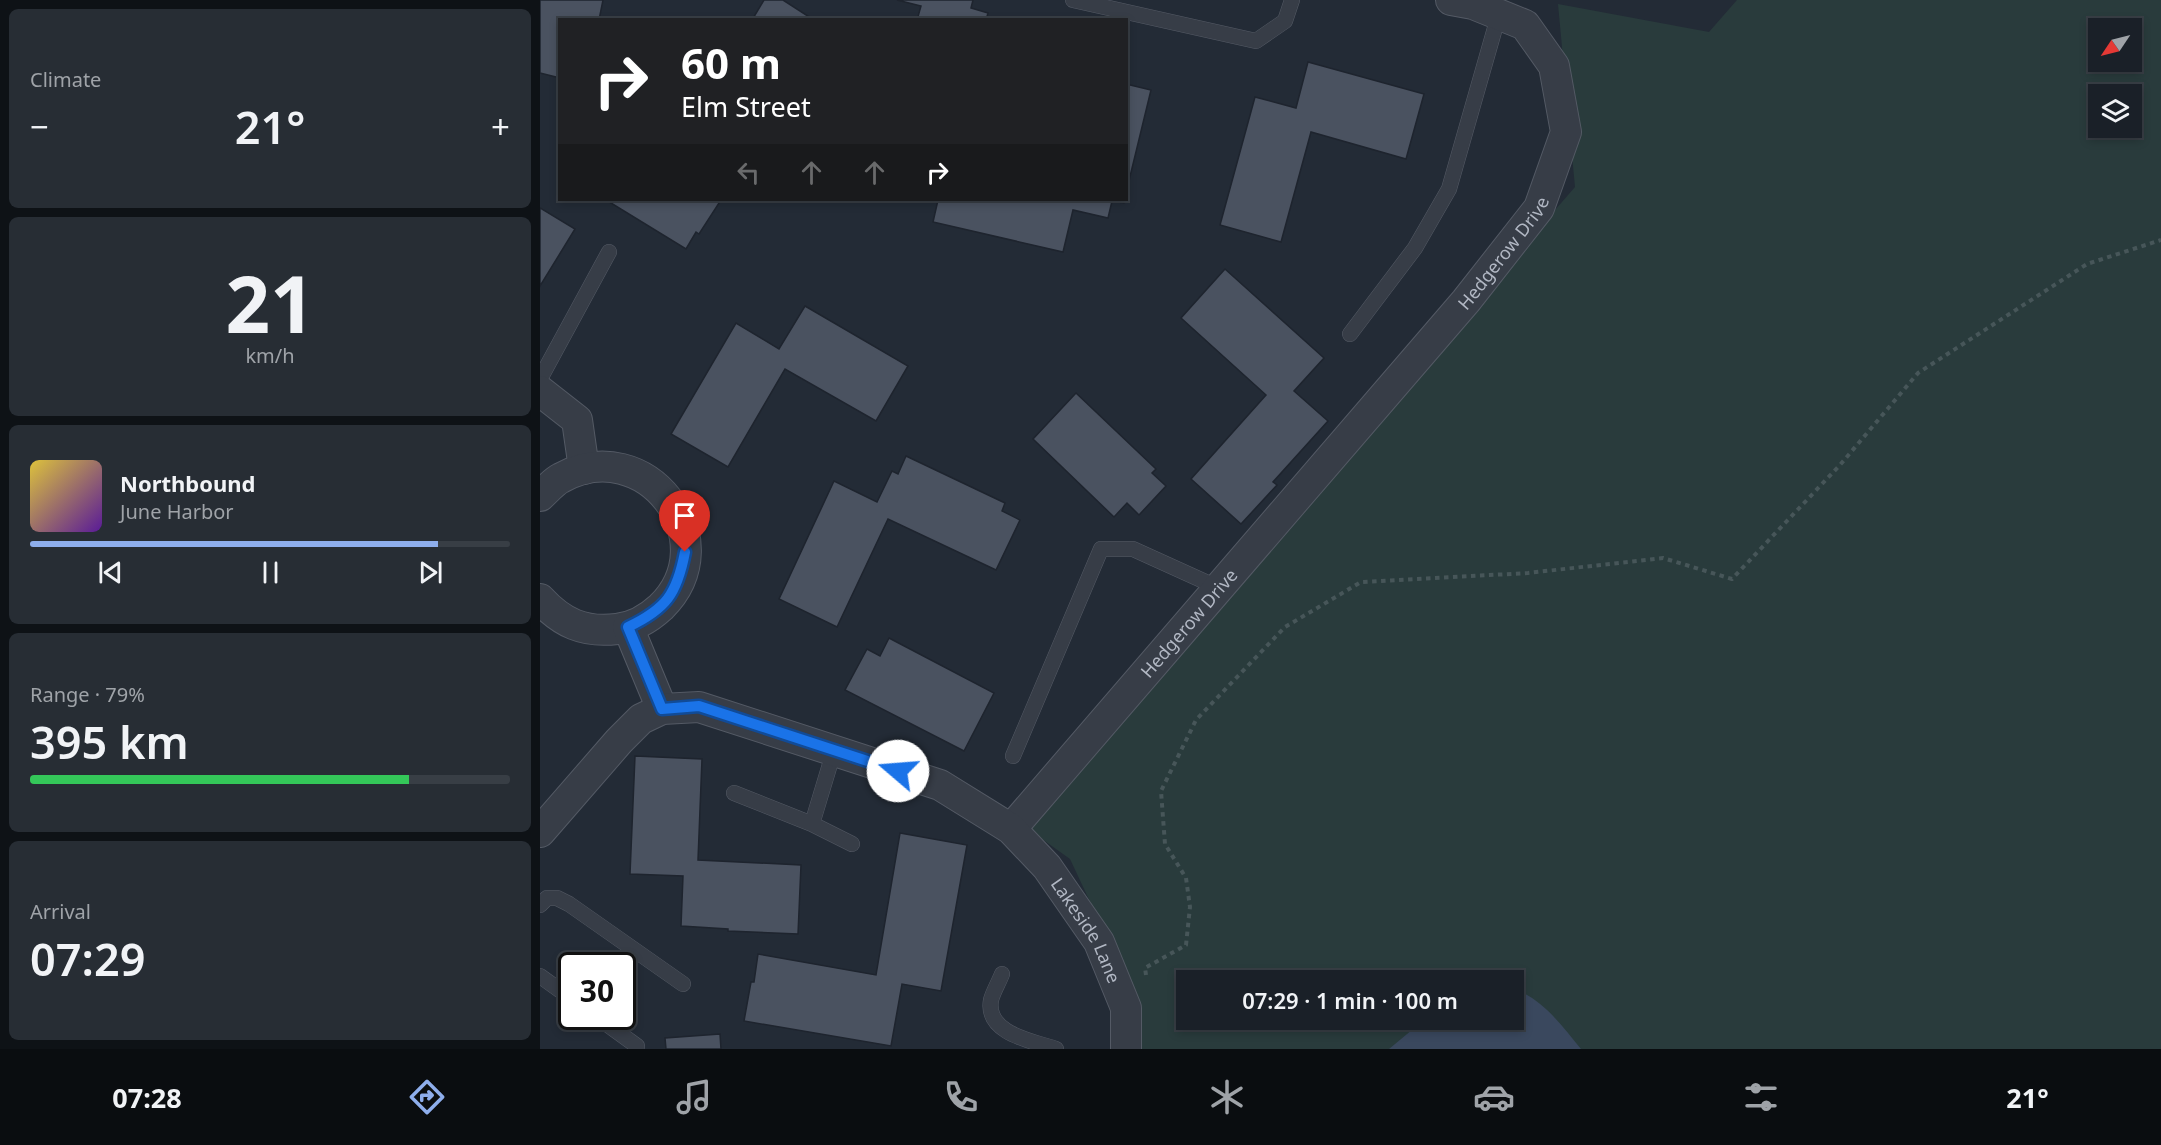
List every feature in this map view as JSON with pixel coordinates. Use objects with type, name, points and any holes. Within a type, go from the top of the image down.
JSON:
[{"type":"street","name":"Hedgerow Drive","points":[[1011,829],[1466,301],[1539,208],[1566,132],[1554,66],[1526,25],[1473,4],[1451,0]]},
{"type":"street","points":[[540,392],[577,420],[584,468]]},
{"type":"street","points":[[540,496],[560,478],[584,468],[609,467],[634,472],[655,485],[672,504],[683,527],[685,552],[681,577],[669,599],[650,616],[628,627],[602,631],[576,626],[553,614],[540,599]]},
{"type":"street","points":[[628,627],[662,709]]},
{"type":"street","points":[[540,832],[641,719],[662,709],[699,706],[940,785],[1011,829]]},
{"type":"street","name":"Lakeside Lane","points":[[1011,829],[1047,867],[1099,942],[1126,1008],[1126,1049]]},
{"type":"lane","points":[[1073,0],[1256,41],[1284,21],[1292,0]]},
{"type":"lane","points":[[1350,334],[1415,248],[1449,189],[1499,14]]},
{"type":"lane","points":[[540,379],[609,252]]},
{"type":"lane","points":[[1012,756],[1101,549],[1133,549],[1219,588]]},
{"type":"lane","points":[[812,824],[834,751]]},
{"type":"lane","points":[[734,793],[812,824],[852,844]]},
{"type":"lane","points":[[540,905],[547,898],[557,898],[569,904],[683,984]]},
{"type":"lane","points":[[1002,974],[991,1001],[994,1020],[1010,1034],[1056,1049]]},
{"type":"lane","points":[[540,976],[558,989]]},
{"type":"lane","points":[[615,1030],[637,1046]]},
{"type":"path","points":[[1147,978],[1145,968],[1186,945],[1190,907],[1186,878],[1165,844],[1161,791],[1196,720],[1285,627],[1361,582],[1528,573],[1663,558],[1732,579],[1840,465],[1918,374],[2087,264],[2161,240]]},
{"type":"shaded area","points":[[1737,0],[2161,0],[2161,1049],[1139,1049],[1132,991],[1070,859],[1028,829],[1351,445],[1575,187],[1558,4],[1709,32]]},
{"type":"water","points":[[1524,994],[1543,1006],[1581,1049],[1389,1049],[1412,1030],[1524,1030]]},
{"type":"building","points":[[540,0],[603,0],[599,18],[558,18],[558,78],[540,73]]},
{"type":"building","points":[[764,0],[783,0],[811,18],[753,18]]},
{"type":"building","points":[[897,0],[973,0],[971,8],[988,13],[987,18],[918,18],[921,6]]},
{"type":"building","points":[[1308,62],[1424,94],[1406,159],[1311,132],[1281,242],[1220,225],[1255,97],[1296,108]]},
{"type":"building","points":[[1128,84],[1151,90],[1128,185]]},
{"type":"building","points":[[608,201],[720,201],[699,234],[696,232],[686,249]]},
{"type":"building","points":[[938,201],[1112,201],[1108,218],[1073,210],[1063,252],[933,222]]},
{"type":"building","points":[[540,208],[575,229],[540,286]]},
{"type":"building","points":[[1225,269],[1324,358],[1294,391],[1328,421],[1273,482],[1277,485],[1241,524],[1191,479],[1266,395],[1181,318]]},
{"type":"building","points":[[805,306],[908,366],[876,421],[785,369],[728,467],[671,434],[736,323],[779,349]]},
{"type":"building","points":[[1076,393],[1156,469],[1152,473],[1166,486],[1139,515],[1127,503],[1114,517],[1033,439]]},
{"type":"building","points":[[906,456],[1005,503],[1002,511],[1020,520],[996,570],[888,519],[837,627],[779,599],[834,481],[877,502],[892,471],[898,474]]},
{"type":"building","points":[[889,638],[994,693],[964,751],[845,690],[867,649],[880,656]]},
{"type":"building","points":[[635,756],[702,759],[698,860],[801,865],[798,934],[681,926],[683,876],[630,874]]},
{"type":"building","points":[[900,833],[967,845],[941,991],[902,984],[891,1046],[744,1021],[751,982],[754,982],[758,954],[876,975]]},
{"type":"building","points":[[720,1034],[721,1049],[666,1049],[665,1038]]},
{"type":"route","points":[[685,552],[681,577],[669,599],[650,616],[628,627],[662,709],[699,706],[898,771]]}]
